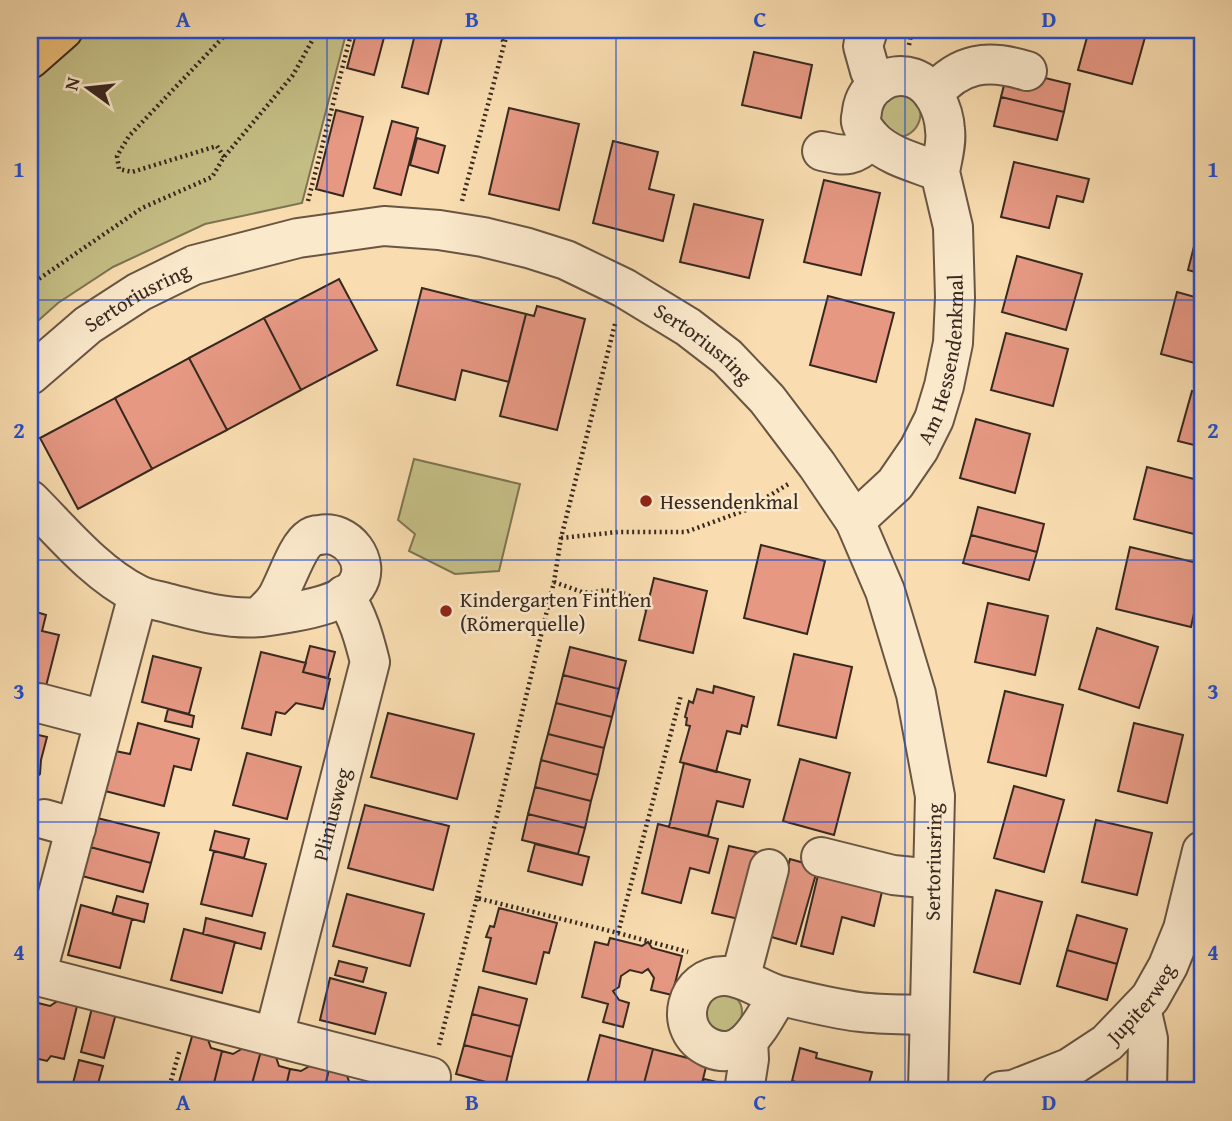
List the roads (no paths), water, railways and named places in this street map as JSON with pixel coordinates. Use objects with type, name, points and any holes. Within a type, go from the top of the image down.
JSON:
[{"type":"highway","points":[[30,58],[63,30]]},
{"type":"street","points":[[868,30],[863,46],[870,71],[878,84]]},
{"type":"street","points":[[940,172],[900,157],[872,139],[861,122],[863,105],[871,89],[885,79],[902,76],[915,78],[933,94],[943,82],[969,68],[984,64],[1006,64],[1027,71]]},
{"type":"street","name":"Am Hessendenkmal","points":[[855,521],[895,484],[919,449],[934,419],[953,343],[953,227],[940,172],[946,131],[933,94]]},
{"type":"street","points":[[822,151],[844,156],[860,151],[872,139]]},
{"type":"street","name":"Sertoriusring","points":[[30,375],[88,325],[139,292],[194,265],[298,238],[384,226],[483,237],[527,247],[566,260],[624,288],[688,327],[727,357],[767,398],[855,521],[885,591],[916,694],[935,796],[928,1091]]},
{"type":"street","points":[[30,500],[106,574],[138,595],[220,615],[259,617],[302,610],[344,596],[356,586],[360,573],[359,559],[351,544],[339,536],[325,533],[310,537],[299,550],[275,600],[259,617]]},
{"type":"street","points":[[138,595],[102,730],[60,824],[33,975],[431,1077]]},
{"type":"street","name":"Pliniusweg","points":[[274,1036],[370,662],[354,611],[344,596]]},
{"type":"street","points":[[39,713],[102,730]]},
{"type":"street","name":"Jupiterweg","points":[[1001,1091],[1038,1086],[1069,1068],[1107,1043],[1150,998],[1168,966],[1182,929],[1202,850]]},
{"type":"street","points":[[821,857],[893,875],[933,879]]},
{"type":"street","points":[[728,978],[769,869]]},
{"type":"street","points":[[778,996],[756,1032],[737,1048],[725,1051],[702,1044],[693,1035],[688,1024],[686,1011],[695,988],[705,980],[728,978],[778,996],[859,1012],[929,1015]]},
{"type":"street","points":[[1141,1008],[1148,1040],[1147,1091]]},
{"type":"street","points":[[744,1091],[749,1059],[748,1041]]},
{"type":"place","name":"Hessendenkmal","points":[[646,501]]},
{"type":"place","name":"Kindergarten Finthen (Römerquelle)","points":[[446,611]]}]
